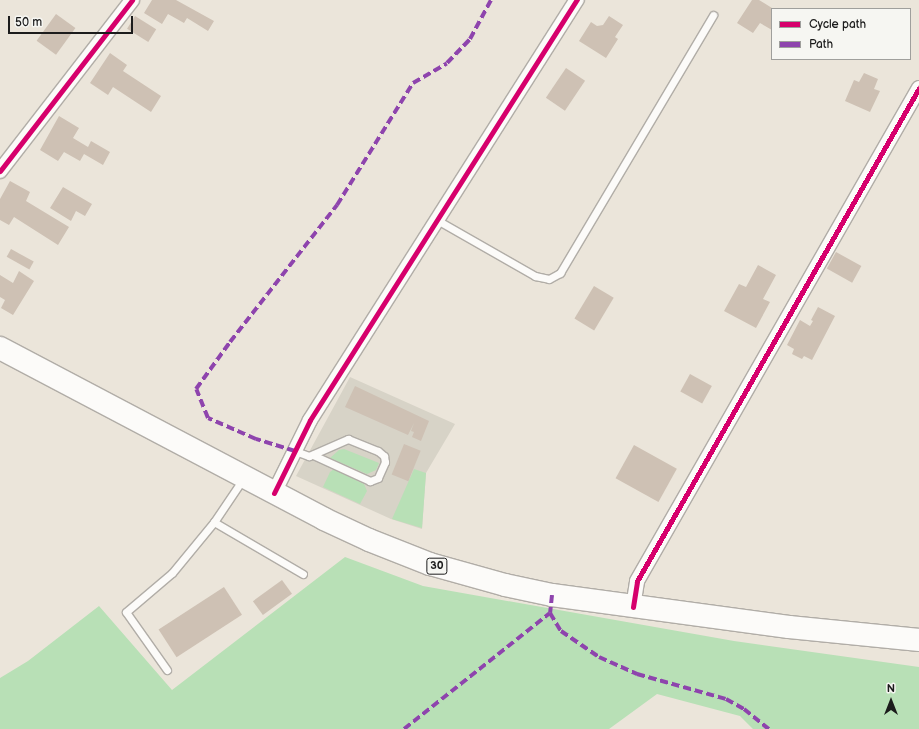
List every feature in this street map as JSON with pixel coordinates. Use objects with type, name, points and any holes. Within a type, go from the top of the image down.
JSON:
[{"type":"main road","name":"30","points":[[0,348],[244,478],[369,540],[430,564],[505,585],[552,595],[789,628],[919,640]]},
{"type":"street","points":[[0,171],[132,0]]},
{"type":"street","points":[[274,493],[310,420],[577,0]]},
{"type":"street","points":[[632,607],[637,581],[919,88]]},
{"type":"lane","points":[[437,220],[535,276],[549,279],[560,273],[713,15]]},
{"type":"lane","points":[[295,451],[305,456],[313,455],[348,439],[378,451],[384,456],[385,462],[378,478],[370,480],[313,455]]},
{"type":"lane","points":[[167,670],[126,612],[172,573],[214,522],[244,478]]},
{"type":"lane","points":[[214,522],[303,574]]},
{"type":"shaded area","points":[[350,377],[455,424],[426,473],[422,529],[391,519],[296,476]]},
{"type":"green space","points":[[344,449],[379,463],[376,470],[367,474],[330,458],[339,450]]},
{"type":"green space","points":[[334,469],[364,484],[367,491],[360,504],[323,487],[330,472]]},
{"type":"green space","points":[[414,469],[426,473],[422,528],[392,519]]},
{"type":"green space","points":[[345,557],[423,586],[734,641],[919,667],[919,729],[753,729],[740,716],[657,694],[609,729],[0,729],[0,678],[28,661],[99,606],[172,690]]},
{"type":"building","points":[[152,0],[176,0],[214,21],[208,31],[187,18],[184,23],[168,14],[162,24],[144,13]]},
{"type":"building","points":[[752,0],[759,0],[772,8],[771,29],[760,23],[753,33],[737,23]]},
{"type":"building","points":[[56,14],[75,28],[56,55],[37,41]]},
{"type":"building","points":[[135,16],[156,29],[148,42],[127,29]]},
{"type":"building","points":[[609,16],[623,25],[615,37],[618,39],[606,58],[579,41],[591,22],[597,26],[603,25]]},
{"type":"building","points":[[110,53],[127,65],[123,71],[161,96],[151,112],[113,87],[108,95],[90,83]]},
{"type":"building","points":[[566,68],[585,81],[565,111],[546,98]]},
{"type":"building","points":[[864,73],[878,79],[874,89],[880,91],[870,112],[845,101],[854,80],[859,82]]},
{"type":"building","points":[[59,116],[79,128],[73,138],[88,147],[91,141],[110,152],[103,165],[84,154],[80,161],[64,152],[58,161],[40,150]]},
{"type":"building","points":[[10,181],[30,192],[26,201],[69,227],[58,245],[14,217],[9,225],[0,220],[0,199]]},
{"type":"building","points":[[63,187],[92,204],[85,216],[76,211],[71,221],[50,208]]},
{"type":"building","points":[[11,249],[34,262],[29,269],[7,257]]},
{"type":"building","points":[[836,252],[861,266],[852,283],[827,269]]},
{"type":"building","points":[[758,265],[776,275],[763,299],[770,302],[756,328],[724,311],[739,284],[746,287]]},
{"type":"building","points":[[19,271],[34,281],[13,315],[1,308],[5,300],[0,297],[0,275],[13,283]]},
{"type":"building","points":[[594,286],[614,298],[594,330],[574,319]]},
{"type":"building","points":[[818,307],[835,316],[812,360],[804,356],[802,359],[792,354],[794,349],[787,345],[800,320],[810,326],[813,321],[811,320]]},
{"type":"building","points":[[690,374],[712,386],[702,404],[680,391]]},
{"type":"building","points":[[355,386],[429,421],[421,441],[412,437],[414,432],[411,431],[414,423],[408,435],[345,407]]},
{"type":"building","points":[[404,444],[421,451],[408,481],[392,475]]},
{"type":"building","points":[[634,445],[677,469],[658,502],[616,478]]},
{"type":"building","points":[[282,580],[292,594],[263,615],[253,601]]},
{"type":"building","points":[[224,587],[242,615],[177,657],[159,629]]},
{"type":"marked path","points":[[295,451],[256,439],[208,418],[196,389],[230,342],[337,205],[413,83],[447,63],[470,39],[491,0]]},
{"type":"marked path","points":[[552,595],[550,613],[561,631],[599,657],[637,674],[726,699],[744,709],[769,729]]},
{"type":"marked path","points":[[404,729],[550,613]]},
{"type":"cycle path","points":[[0,171],[132,0]]},
{"type":"cycle path","points":[[274,493],[310,420],[577,0]]},
{"type":"cycle path","points":[[633,607],[637,581],[919,88]]}]
